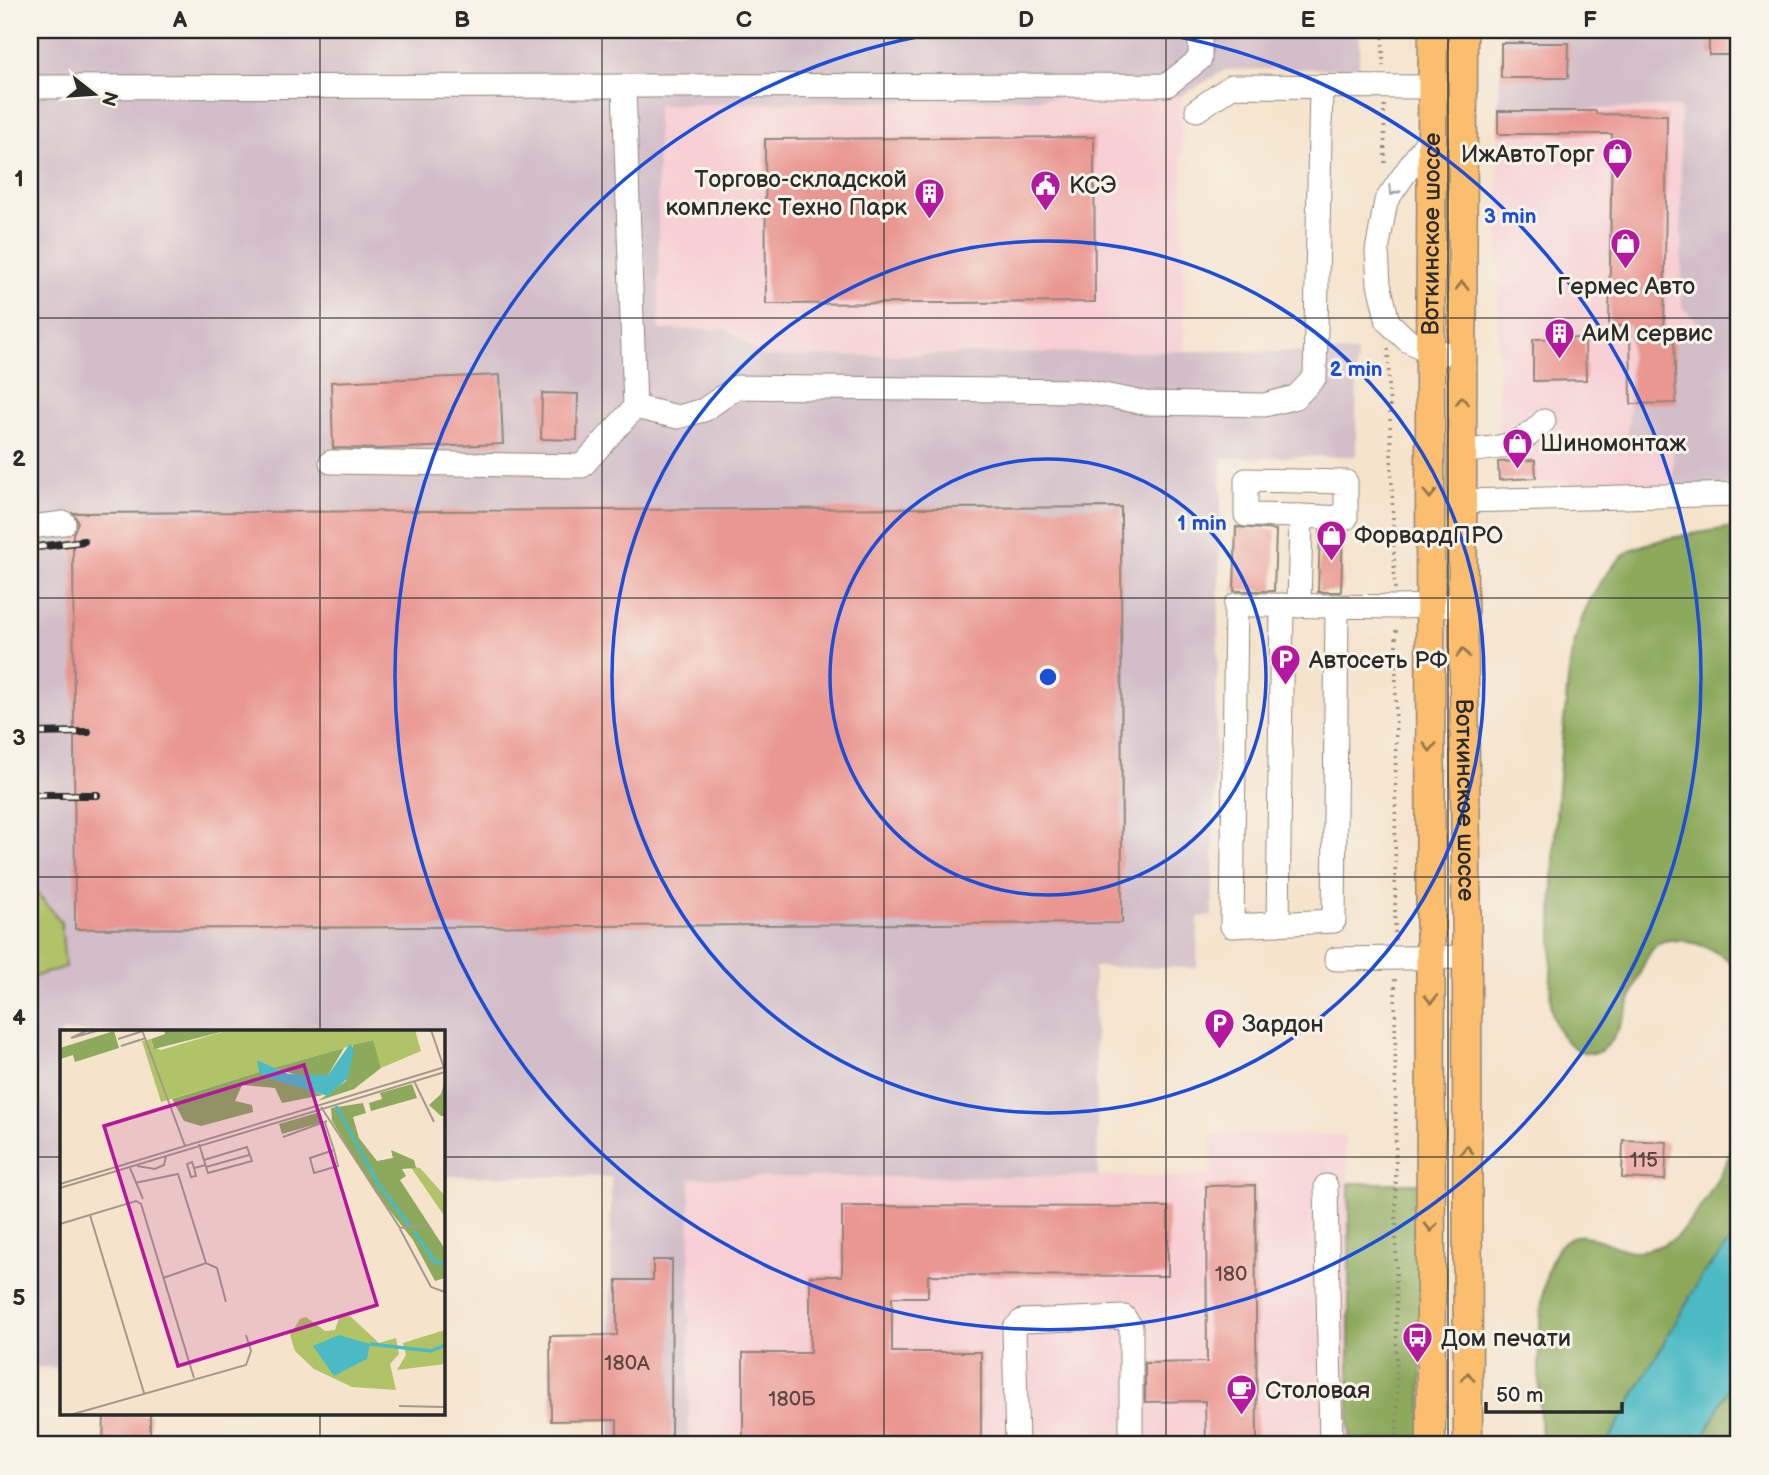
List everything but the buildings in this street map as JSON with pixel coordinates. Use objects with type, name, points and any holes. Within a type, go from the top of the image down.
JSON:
[{"type":"main road","name":"Воткинское шоссе","points":[[1431,1445],[1430,352],[1433,30]]},
{"type":"main road","name":"Воткинское шоссе","points":[[1463,30],[1462,501],[1467,957],[1468,1445]]},
{"type":"lane","points":[[30,87],[1167,85],[1200,59],[1200,30]]},
{"type":"lane","points":[[331,462],[582,466],[635,407],[624,86]]},
{"type":"lane","points":[[1197,110],[1232,86],[1433,87]]},
{"type":"lane","points":[[635,407],[678,417],[704,410],[737,387],[1083,391],[1144,403],[1251,405],[1264,405],[1296,397],[1315,377],[1321,86]]},
{"type":"lane","points":[[1432,134],[1386,201],[1377,251],[1379,284],[1388,322],[1407,340],[1430,352],[1462,354]]},
{"type":"lane","points":[[1462,452],[1508,446],[1531,435],[1544,421]]},
{"type":"lane","points":[[1462,501],[1739,494]]},
{"type":"lane","points":[[1278,924],[1291,606],[1301,516]]},
{"type":"lane","points":[[30,527],[64,523]]},
{"type":"lane","points":[[1337,606],[1334,921],[1232,926],[1236,605],[1463,605]]},
{"type":"lane","points":[[1336,959],[1467,957]]},
{"type":"lane","points":[[1326,1186],[1331,1445]]},
{"type":"lane","points":[[1017,1445],[1014,1329],[1022,1321],[1124,1317],[1131,1327],[1131,1445]]},
{"type":"path","points":[[1383,30],[1386,201]]},
{"type":"path","points":[[1388,322],[1396,607],[1397,1445]]},
{"type":"shaded area","points":[[30,30],[1360,30],[1359,68],[1225,70],[1181,96],[657,105],[659,330],[726,329],[764,357],[1185,351],[1357,352],[1356,456],[1222,458],[1212,916],[1198,917],[1197,968],[1094,967],[1098,1176],[690,1178],[689,1445],[610,1445],[611,1177],[444,1176],[444,1030],[60,1030],[60,1368],[30,1367]]},
{"type":"shaded area","points":[[1506,30],[1739,30],[1739,485],[1673,490],[1673,441],[1628,439],[1630,338],[1626,333],[1674,336],[1705,328],[1682,307],[1680,107],[1498,111],[1501,43]]},
{"type":"shaded area","points":[[1181,96],[1185,351],[764,357],[726,329],[659,331],[657,104]]},
{"type":"shaded area","points":[[1680,107],[1682,307],[1706,329],[1674,336],[1627,334],[1630,337],[1628,439],[1674,440],[1673,490],[1499,480],[1498,111]]},
{"type":"shaded area","points":[[1211,1134],[1344,1135],[1349,1183],[1349,1445],[689,1445],[690,1178],[1212,1176]]},
{"type":"green space","points":[[1739,526],[1739,970],[1721,955],[1699,945],[1674,940],[1661,942],[1648,956],[1614,1037],[1602,1050],[1588,1053],[1569,1044],[1561,1035],[1553,1017],[1551,1001],[1557,806],[1568,678],[1575,641],[1593,594],[1617,561],[1627,553],[1663,540]]},
{"type":"green space","points":[[30,884],[61,922],[65,967],[30,978]]},
{"type":"green space","points":[[1739,1130],[1739,1227],[1721,1254],[1703,1274],[1606,1445],[1541,1445],[1541,1308],[1553,1258],[1563,1242],[1571,1237],[1588,1237],[1634,1251],[1657,1247],[1674,1239],[1687,1226],[1714,1186]]},
{"type":"green space","points":[[1349,1183],[1422,1183],[1422,1445],[1349,1445]]},
{"type":"green space","points":[[1739,1365],[1739,1445],[1700,1445]]},
{"type":"water","points":[[1739,1227],[1739,1365],[1700,1445],[1606,1445],[1703,1274],[1721,1254]]},
{"type":"railway","points":[[30,548],[84,541]]},
{"type":"railway","points":[[30,733],[88,732]]},
{"type":"railway","points":[[30,795],[97,795]]},
{"type":"place","name":"ИжАвтоТорг","points":[[1618,181]]},
{"type":"place","name":"КСЭ","points":[[1046,212]]},
{"type":"place","name":"Торгово-складской комплекс Техно Парк","points":[[930,220]]},
{"type":"place","name":"Гермес Авто","points":[[1626,271]]},
{"type":"place","name":"АиМ сервис","points":[[1559,360]]},
{"type":"place","name":"Шиномонтаж","points":[[1517,470]]},
{"type":"place","name":"ФорвардПРО","points":[[1331,562]]},
{"type":"place","name":"Автосеть РФ","points":[[1286,687]]},
{"type":"place","name":"Зардон","points":[[1219,1051]]},
{"type":"place","name":"Дом печати","points":[[1418,1365]]},
{"type":"place","name":"Столовая","points":[[1242,1417]]}]
